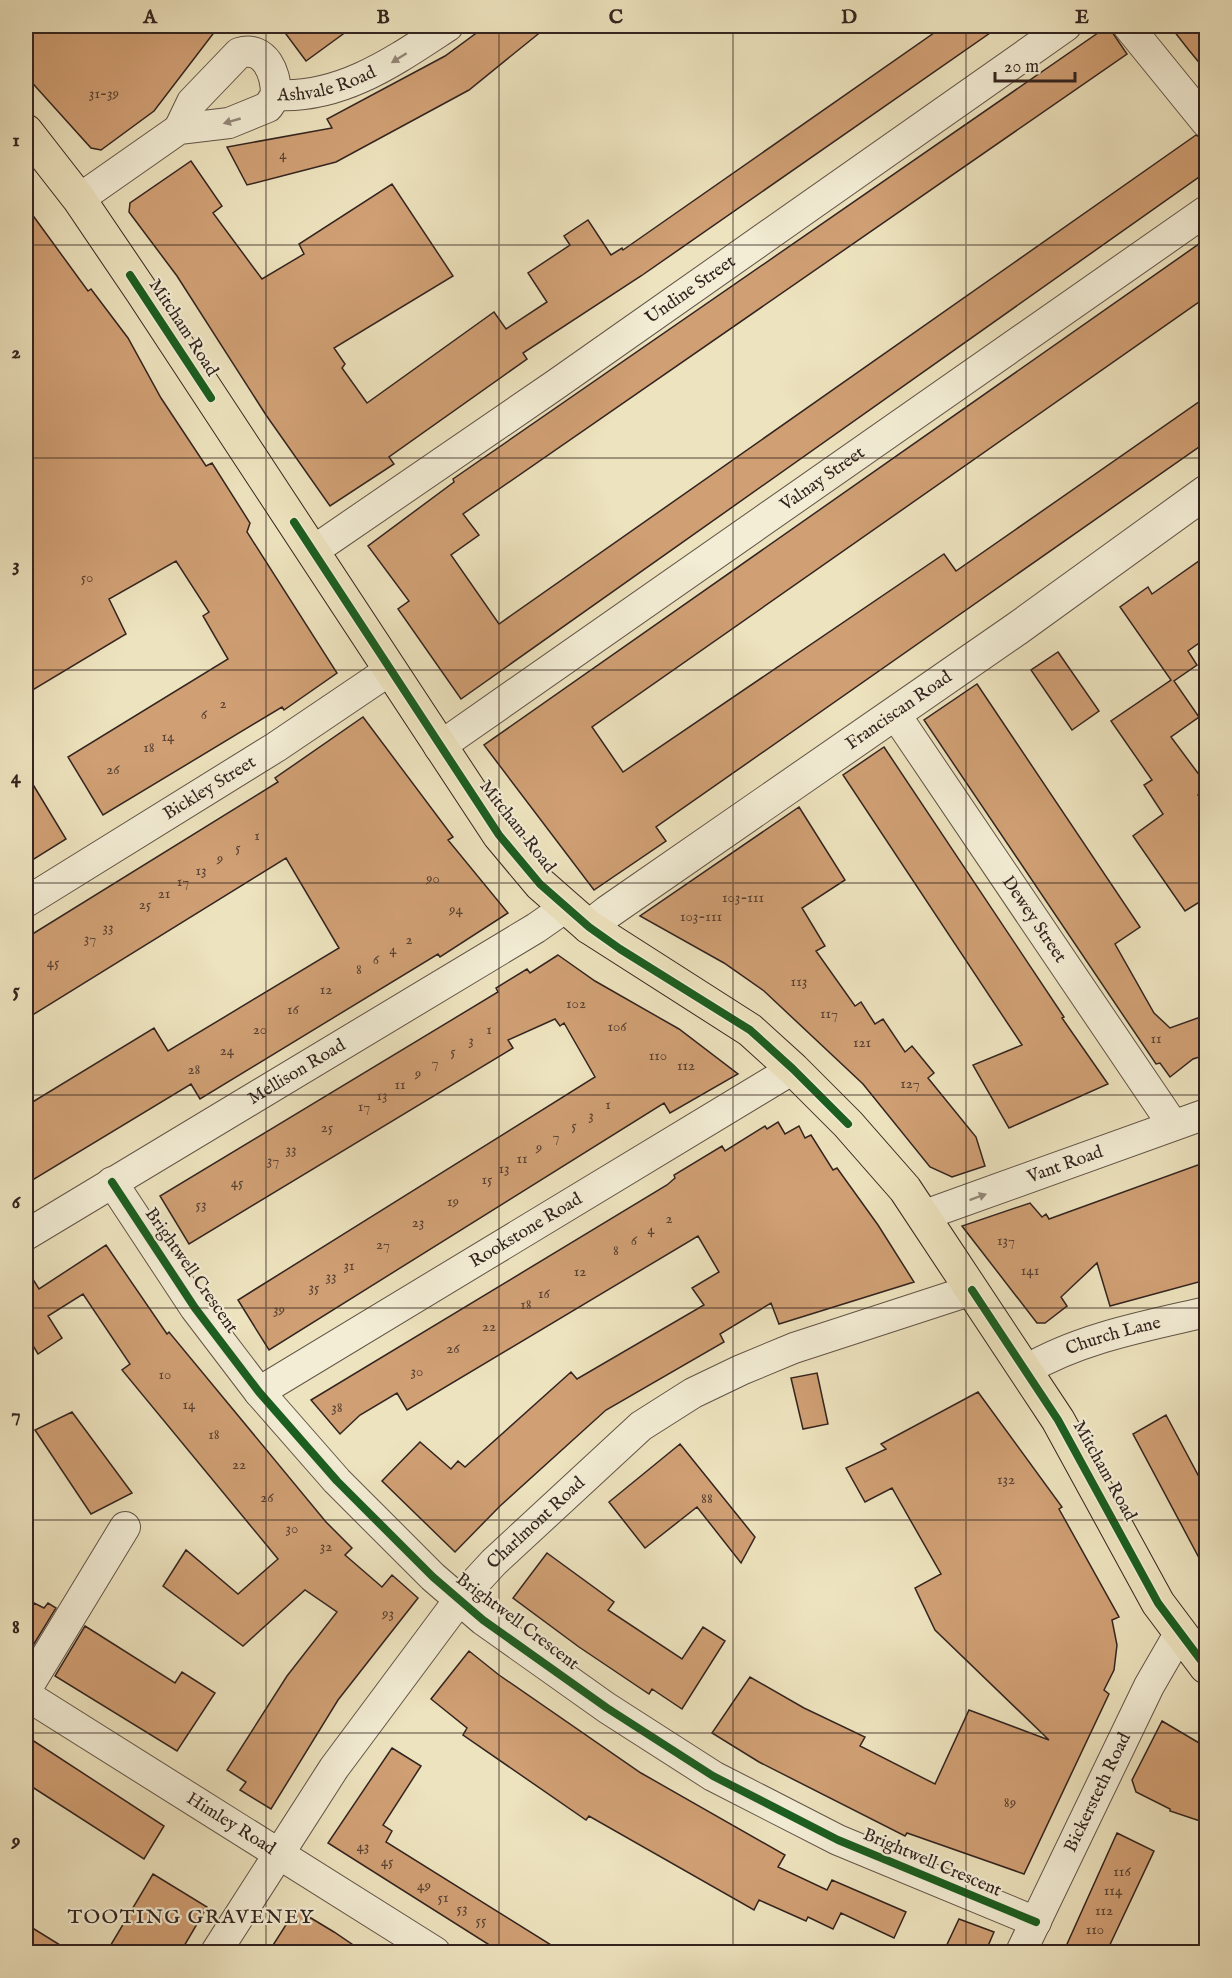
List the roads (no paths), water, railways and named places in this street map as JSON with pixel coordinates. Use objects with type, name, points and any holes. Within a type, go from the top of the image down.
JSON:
[{"type":"main road","name":"Mitcham Road","points":[[26,131],[79,199],[499,835],[540,884],[578,917],[750,1030],[793,1069],[870,1148],[905,1189],[1058,1420],[1158,1603],[1206,1667]]},
{"type":"street","name":"Ashvale Road","points":[[79,199],[179,129],[229,123],[268,107],[276,95],[310,94],[335,89],[393,62],[448,26]]},
{"type":"street","name":"Undine Street","points":[[313,551],[555,385],[1066,26]]},
{"type":"street","points":[[1128,26],[1206,122]]},
{"type":"street","points":[[179,129],[192,102],[248,38],[254,52],[266,60],[273,69],[276,95]]},
{"type":"street","name":"Valnay Street","points":[[439,747],[1206,212]]},
{"type":"street","name":"Franciscan Road","points":[[578,917],[617,905],[895,714],[1206,492]]},
{"type":"street","name":"Bickley Street","points":[[26,902],[276,747],[390,670]]},
{"type":"street","name":"Dewey Street","points":[[895,714],[1173,1125]]},
{"type":"street","name":"Mellison Road","points":[[26,1235],[536,928],[578,917]]},
{"type":"street","name":"Rookstone Road","points":[[259,1392],[793,1069]]},
{"type":"street","name":"Vant Road","points":[[922,1216],[1206,1114]]},
{"type":"street","name":"Brightwell Crescent","points":[[112,1182],[195,1308],[259,1392],[337,1481],[459,1600],[483,1620],[607,1708],[713,1776],[838,1839],[1036,1922]]},
{"type":"street","name":"Charlmont Road","points":[[216,1953],[334,1768],[459,1600],[532,1525],[641,1426],[693,1392],[794,1348],[972,1290]]},
{"type":"street","name":"Church Lane","points":[[1026,1370],[1053,1354],[1087,1342],[1206,1312]]},
{"type":"street","points":[[26,1690],[125,1527]]},
{"type":"street","name":"Bickersteth Road","points":[[1021,1953],[1149,1686],[1179,1634]]},
{"type":"street","name":"Himley Road","points":[[26,1695],[435,1953]]},
{"type":"district","name":"TOOTING GRAVENEY","points":[[191,1917]]}]
